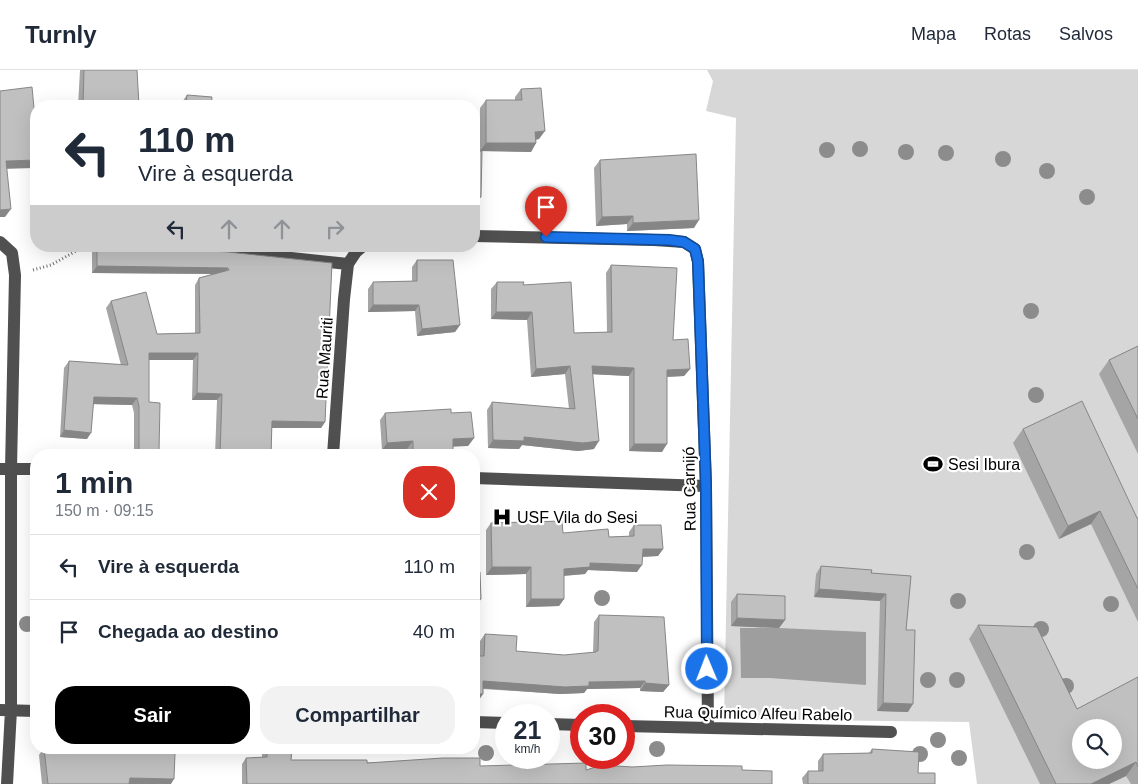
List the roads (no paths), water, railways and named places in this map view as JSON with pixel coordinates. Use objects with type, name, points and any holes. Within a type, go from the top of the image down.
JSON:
[{"type":"street","name":"Rua Carnijó","points":[[480,236],[654,240],[684,242],[695,249],[698,262],[706,486],[708,728]]},
{"type":"street","points":[[0,242],[12,253],[15,263],[6,469],[7,784]]},
{"type":"street","points":[[234,252],[348,264],[356,252]]},
{"type":"street","name":"Rua Mauriti","points":[[333,449],[348,264]]},
{"type":"street","points":[[6,469],[30,469]]},
{"type":"street","points":[[480,478],[706,486]]},
{"type":"street","points":[[6,710],[30,711]]},
{"type":"street","points":[[480,722],[495,723]]},
{"type":"street","name":"Rua Químico Alfeu Rabelo","points":[[635,726],[890,732]]},
{"type":"place","name":"Sesi Ibura","points":[[933,464]]},
{"type":"place","name":"USF Vila do Sesi","points":[[502,517]]}]
